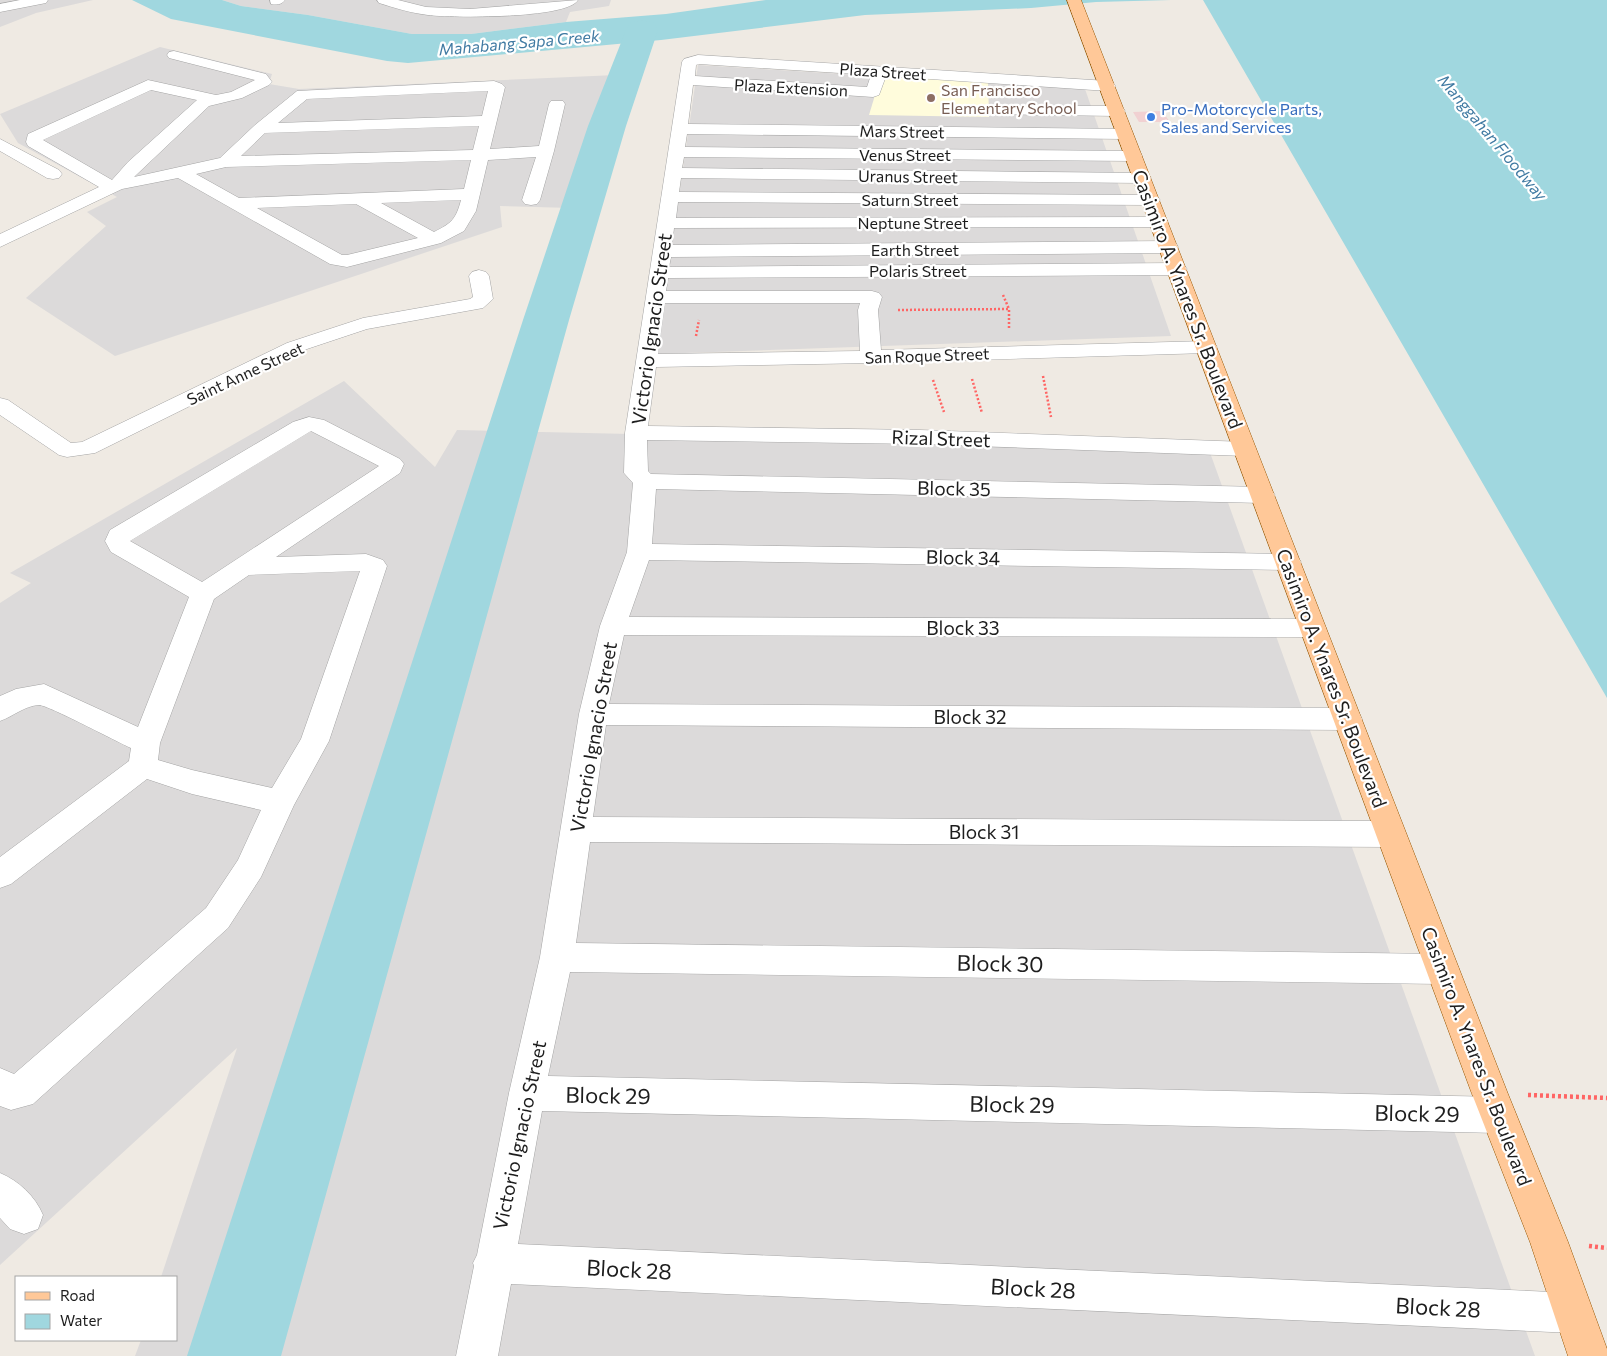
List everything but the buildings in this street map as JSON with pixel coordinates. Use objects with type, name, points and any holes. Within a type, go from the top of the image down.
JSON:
[{"type":"main road","name":"Casimiro A. Ynares Sr. Boulevard","points":[[1074,0],[1442,969],[1549,1242],[1589,1356]]},
{"type":"street","points":[[0,8],[41,0]]},
{"type":"street","points":[[384,0],[402,7],[444,13],[558,7],[570,1]]},
{"type":"street","points":[[114,186],[203,102],[236,95],[264,82],[261,77],[174,54]]},
{"type":"street","name":"Plaza Street","points":[[689,62],[706,59],[880,71],[1142,178]]},
{"type":"street","name":"Victorio Ignacio Street","points":[[477,1356],[493,1263],[527,1093],[557,956],[593,714],[613,626],[639,552],[645,481],[636,473],[636,433],[689,62]]},
{"type":"street","name":"Plaza Extension","points":[[686,80],[873,92],[880,71]]},
{"type":"street","points":[[114,186],[34,142],[34,138],[148,85],[212,99]]},
{"type":"street","points":[[182,172],[342,261],[434,239],[458,227],[467,211],[497,87],[302,94],[261,128],[226,162]]},
{"type":"street","points":[[868,109],[873,92]]},
{"type":"street","points":[[683,99],[703,100]]},
{"type":"street","points":[[531,200],[546,151],[557,104]]},
{"type":"street","points":[[991,111],[1142,178]]},
{"type":"street","points":[[23,126],[38,118]]},
{"type":"street","points":[[261,128],[488,121]]},
{"type":"street","name":"Mars Street","points":[[679,128],[1142,178]]},
{"type":"street","points":[[3,138],[69,183],[92,196]]},
{"type":"street","points":[[0,241],[114,186],[226,162],[480,155],[546,151]]},
{"type":"street","name":"Venus Street","points":[[676,152],[1142,178]]},
{"type":"street","name":"Uranus Street","points":[[673,173],[1142,178]]},
{"type":"street","name":"Saturn Street","points":[[669,198],[1142,178]]},
{"type":"street","name":"Neptune Street","points":[[666,223],[1142,178]]},
{"type":"street","name":"Earth Street","points":[[662,251],[1142,178]]},
{"type":"street","name":"Polaris Street","points":[[659,273],[709,271],[1142,178]]},
{"type":"street","points":[[236,203],[471,194]]},
{"type":"street","points":[[358,198],[434,239]]},
{"type":"street","name":"Saint Anne Street","points":[[0,405],[67,450],[87,448],[294,347],[363,324],[476,304],[483,300],[479,276]]},
{"type":"street","points":[[656,297],[872,297],[868,310],[871,357]]},
{"type":"street","name":"San Roque Street","points":[[647,360],[871,357],[1207,347]]},
{"type":"street","points":[[0,874],[144,754],[203,594],[392,468],[392,464],[316,425],[301,426],[118,536],[117,541],[120,546],[203,594]]},
{"type":"street","name":"Rizal Street","points":[[636,433],[920,437],[1245,448]]},
{"type":"street","name":"Block 35","points":[[645,481],[1263,496]]},
{"type":"street","name":"Block 34","points":[[639,552],[1288,562]]},
{"type":"street","points":[[0,1086],[11,1093],[20,1092],[217,918],[250,868],[280,802],[315,741],[374,566],[366,562],[244,567]]},
{"type":"street","name":"Block 33","points":[[613,626],[1313,628]]},
{"type":"street","points":[[0,710],[16,699],[44,694],[192,782],[280,802]]},
{"type":"street","name":"Block 32","points":[[593,714],[1348,719]]},
{"type":"street","name":"Block 31","points":[[576,829],[1392,834]]},
{"type":"street","name":"Block 30","points":[[557,956],[1442,969]]},
{"type":"street","name":"Block 29","points":[[527,1093],[1494,1104]]},
{"type":"street","name":"Block 28","points":[[493,1263],[1573,1313]]},
{"type":"path","points":[[1003,295],[1009,309],[1010,353]]},
{"type":"path","points":[[692,360],[703,297]]},
{"type":"path","points":[[868,310],[1009,309]]},
{"type":"path","points":[[1038,352],[1056,442]]},
{"type":"path","points":[[965,354],[984,422]]},
{"type":"path","points":[[926,355],[945,417]]},
{"type":"path","points":[[1494,1104],[1607,1098]]},
{"type":"shaded area","points":[[0,0],[93,0],[36,13],[0,27]]},
{"type":"shaded area","points":[[222,0],[611,0],[609,6],[570,12],[566,22],[471,34],[412,34],[308,15],[241,6]]},
{"type":"shaded area","points":[[160,47],[272,74],[269,84],[299,89],[616,75],[571,208],[500,206],[502,227],[115,356],[26,298],[106,226],[87,212],[117,197],[18,143],[0,114]]},
{"type":"shaded area","points":[[698,65],[1085,89],[1171,336],[656,354]]},
{"type":"shaded area","name":"San Francisco Elementary School","points":[[882,72],[988,80],[989,117],[869,115]]},
{"type":"shaded area","name":"Pro-Motorcycle Parts, Sales and Services","points":[[1162,111],[1170,122],[1139,122],[1133,112]]},
{"type":"shaded area","points":[[344,381],[435,467],[457,430],[1208,447],[1535,1356],[135,1356],[141,1341],[178,1341],[178,1276],[161,1276],[237,1048],[0,1265],[0,603],[31,583],[10,573]]},
{"type":"water","name":"Mahabang Sapa Creek","points":[[132,0],[222,0],[241,6],[308,15],[412,34],[471,34],[566,22],[666,14],[766,0],[1171,0],[1096,2],[1031,8],[865,15],[661,40],[408,63],[387,61],[171,19]]},
{"type":"water","name":"Manggahan Floodway","points":[[1203,0],[1607,0],[1607,698]]},
{"type":"waterway","points":[[234,1356],[546,320],[607,126],[642,30]]},
{"type":"place","name":"San Francisco Elementary School","points":[[931,98]]},
{"type":"place","name":"Pro-Motorcycle Parts, Sales and Services","points":[[1151,117]]}]
